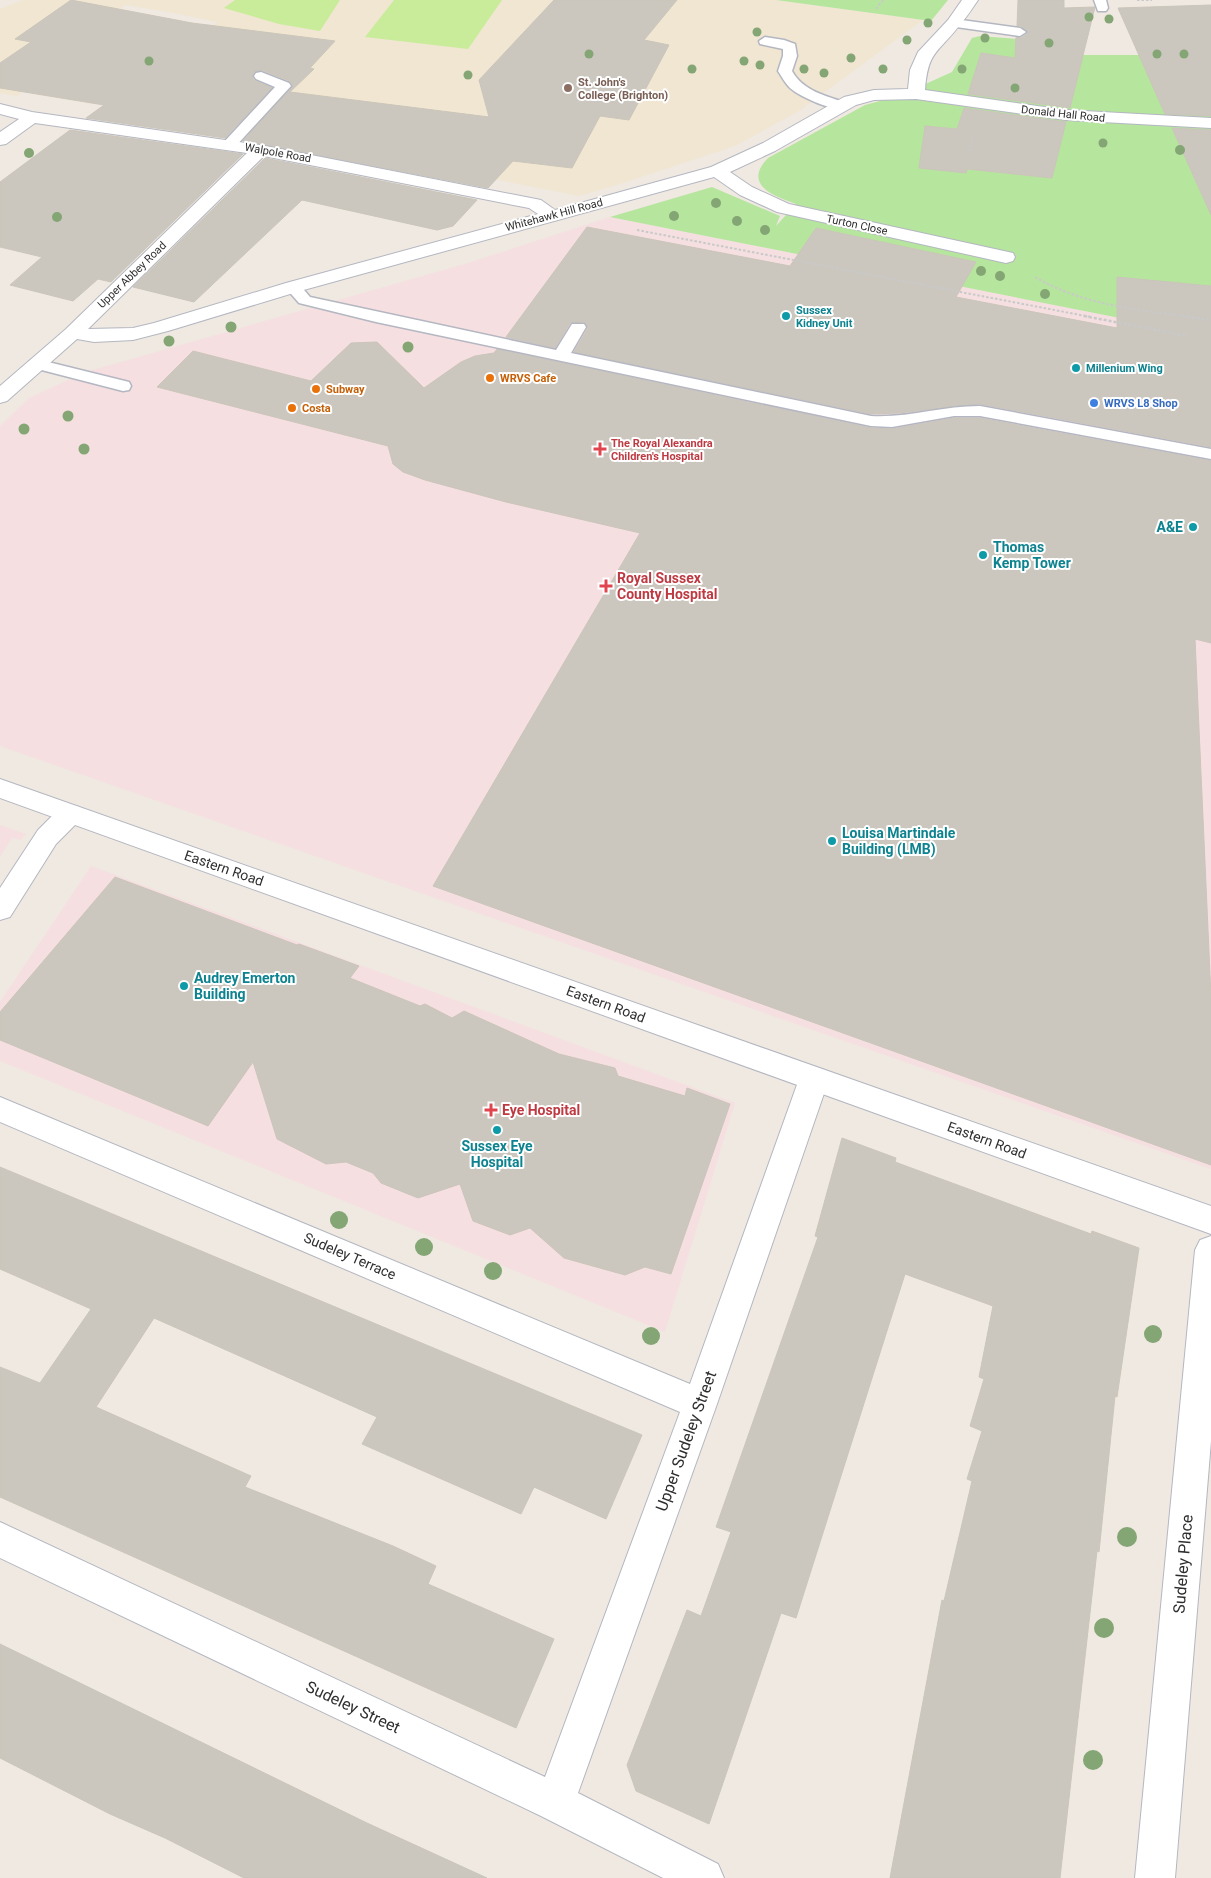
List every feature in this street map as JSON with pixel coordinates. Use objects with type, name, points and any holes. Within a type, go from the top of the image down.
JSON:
[{"type":"street","points":[[916,94],[918,70],[926,52],[954,23],[970,0]]},
{"type":"street","name":"Whitehawk Hill Road","points":[[73,333],[94,336],[133,334],[550,215],[717,171],[769,147],[842,106],[874,95],[916,94]]},
{"type":"street","name":"Donald Hall Road","points":[[916,94],[1076,116],[1211,123]]},
{"type":"street","name":"Walpole Road","points":[[0,110],[32,117],[260,150],[530,203],[541,206],[550,215]]},
{"type":"street","points":[[0,140],[32,117]]},
{"type":"street","name":"Upper Abbey Road","points":[[0,397],[73,333],[260,150]]},
{"type":"street","name":"Turton Close","points":[[717,171],[746,191],[783,208],[1006,257]]},
{"type":"street","name":"Eastern Road","points":[[0,788],[814,1080],[1211,1220]]},
{"type":"street","points":[[0,910],[47,837],[70,814]]},
{"type":"street","name":"Upper Sudeley Street","points":[[555,1802],[700,1404],[814,1080]]},
{"type":"street","name":"Sudeley Terrace","points":[[0,1109],[700,1404]]},
{"type":"street","name":"Sudeley Place","points":[[1154,1878],[1211,1250]]},
{"type":"street","name":"Sudeley Street","points":[[0,1540],[555,1802],[704,1878]]},
{"type":"lane","points":[[954,23],[1020,32]]},
{"type":"lane","points":[[766,41],[790,47],[790,56],[785,72],[794,85],[803,92],[842,106]]},
{"type":"lane","points":[[229,145],[284,86],[260,76]]},
{"type":"lane","points":[[294,287],[306,300],[424,320],[561,356],[882,422],[892,422],[954,411],[980,411],[1211,454]]},
{"type":"lane","points":[[561,356],[578,327]]},
{"type":"lane","points":[[36,364],[123,386]]},
{"type":"path","points":[[876,9],[883,0]]},
{"type":"path","points":[[1136,0],[1152,0]]},
{"type":"path","points":[[631,229],[1188,336]]},
{"type":"path","points":[[1006,257],[1047,286],[1100,303],[1211,320]]},
{"type":"shaded area","name":"St. John's College (Brighton)","points":[[23,0],[776,0],[923,20],[799,111],[735,146],[579,196],[266,134],[126,115],[217,22],[174,13],[125,5],[17,96],[0,93],[0,9]]},
{"type":"shaded area","name":"Royal Sussex County Hospital","points":[[610,217],[1211,336],[1211,1169],[0,746],[0,426],[29,398],[86,372],[468,263]]},
{"type":"shaded area","points":[[0,825],[26,834],[21,840],[12,838],[0,857]]},
{"type":"shaded area","points":[[91,866],[735,1103],[665,1332],[0,1061],[0,1002]]},
{"type":"green space","points":[[235,0],[340,0],[320,31],[279,24],[224,8]]},
{"type":"green space","points":[[394,0],[502,0],[468,49],[365,37]]},
{"type":"green space","points":[[776,0],[948,0],[931,21]]},
{"type":"green space","points":[[980,36],[1032,40],[1084,55],[1211,55],[1211,336],[610,217],[712,187],[780,216],[776,226],[796,204],[771,193],[760,182],[758,175],[768,158],[865,105],[899,96],[952,72],[972,38]]},
{"type":"building","points":[[71,0],[192,23],[335,41],[310,68],[314,69],[290,92],[489,117],[479,80],[554,0],[677,0],[644,40],[669,45],[629,120],[600,116],[572,168],[513,161],[488,188],[243,141],[293,86],[290,81],[262,70],[254,72],[252,77],[255,81],[272,88],[225,138],[86,118],[104,105],[0,88],[0,63],[31,42],[15,39]]},
{"type":"building","points":[[1018,0],[1064,0],[1064,8],[1095,7],[1070,108],[968,94],[981,53],[1015,58],[1016,37],[1021,38],[1028,33],[1021,26],[1017,26]]},
{"type":"building","points":[[1211,5],[1211,116],[1165,114],[1118,8]]},
{"type":"building","points":[[964,108],[1066,122],[1052,178],[967,169],[966,173],[919,168],[925,126],[957,129]]},
{"type":"building","points":[[1172,128],[1211,130],[1211,215]]},
{"type":"building","points":[[70,130],[243,154],[111,282],[98,279],[73,301],[10,285],[42,257],[0,247],[0,182]]},
{"type":"building","points":[[265,158],[477,200],[453,226],[437,230],[302,200],[194,302],[133,287]]},
{"type":"building","points":[[587,227],[790,266],[816,228],[976,262],[956,297],[1117,328],[1117,277],[1211,286],[1211,447],[980,404],[871,414],[574,352],[588,328],[584,322],[570,323],[555,348],[506,337]]},
{"type":"building","name":"Louisa Martindale Building (LMB)","points":[[377,342],[424,388],[461,362],[475,356],[494,353],[497,349],[871,428],[892,429],[954,418],[980,418],[1211,461],[1211,643],[1195,639],[1211,997],[1211,1165],[433,886],[640,533],[506,502],[425,480],[403,472],[393,464],[388,446],[157,387],[193,351],[311,381],[351,343]]},
{"type":"building","points":[[115,877],[297,945],[299,944],[359,966],[350,978],[420,1006],[425,1004],[452,1018],[464,1011],[559,1054],[615,1068],[618,1076],[685,1096],[687,1088],[730,1104],[671,1274],[645,1267],[625,1275],[564,1258],[530,1228],[510,1235],[473,1221],[460,1184],[418,1198],[381,1183],[373,1173],[346,1162],[326,1164],[277,1139],[253,1062],[208,1126],[0,1040],[0,1012]]},
{"type":"building","points":[[842,1138],[896,1158],[895,1162],[1091,1234],[1092,1231],[1139,1248],[1117,1397],[1115,1396],[1099,1552],[1097,1551],[1060,1878],[890,1878],[942,1600],[944,1601],[972,1481],[967,1479],[982,1431],[970,1426],[984,1379],[979,1377],[993,1306],[905,1274],[796,1618],[781,1613],[709,1824],[636,1791],[627,1765],[687,1610],[701,1616],[731,1532],[716,1527],[818,1237],[815,1236]]},
{"type":"building","points":[[0,1167],[642,1435],[606,1519],[534,1487],[521,1514],[362,1444],[377,1417],[154,1318],[96,1407],[251,1476],[245,1487],[393,1546],[436,1566],[428,1584],[554,1639],[516,1728],[0,1497],[0,1367],[40,1383],[91,1309],[0,1269]]},
{"type":"building","points":[[0,1644],[367,1823],[487,1878],[244,1878],[165,1838],[110,1814],[0,1758]]},
{"type":"place","name":"St. John's College (Brighton)","points":[[568,88]]},
{"type":"place","name":"Sussex Kidney Unit","points":[[786,316]]},
{"type":"place","name":"Millenium Wing","points":[[1076,368]]},
{"type":"place","name":"WRVS Cafe","points":[[490,378]]},
{"type":"place","name":"Subway","points":[[316,389]]},
{"type":"place","name":"WRVS L8 Shop","points":[[1094,403]]},
{"type":"place","name":"Costa","points":[[292,408]]},
{"type":"place","name":"The Royal Alexandra Children's Hospital","points":[[600,449]]},
{"type":"place","name":"A&E","points":[[1193,527]]},
{"type":"place","name":"Thomas Kemp Tower","points":[[983,555]]},
{"type":"place","name":"Royal Sussex County Hospital","points":[[606,586]]},
{"type":"place","name":"Louisa Martindale Building (LMB)","points":[[832,841]]},
{"type":"place","name":"Audrey Emerton Building","points":[[184,986]]},
{"type":"place","name":"Eye Hospital","points":[[491,1110]]},
{"type":"place","name":"Sussex Eye Hospital","points":[[497,1130]]}]
